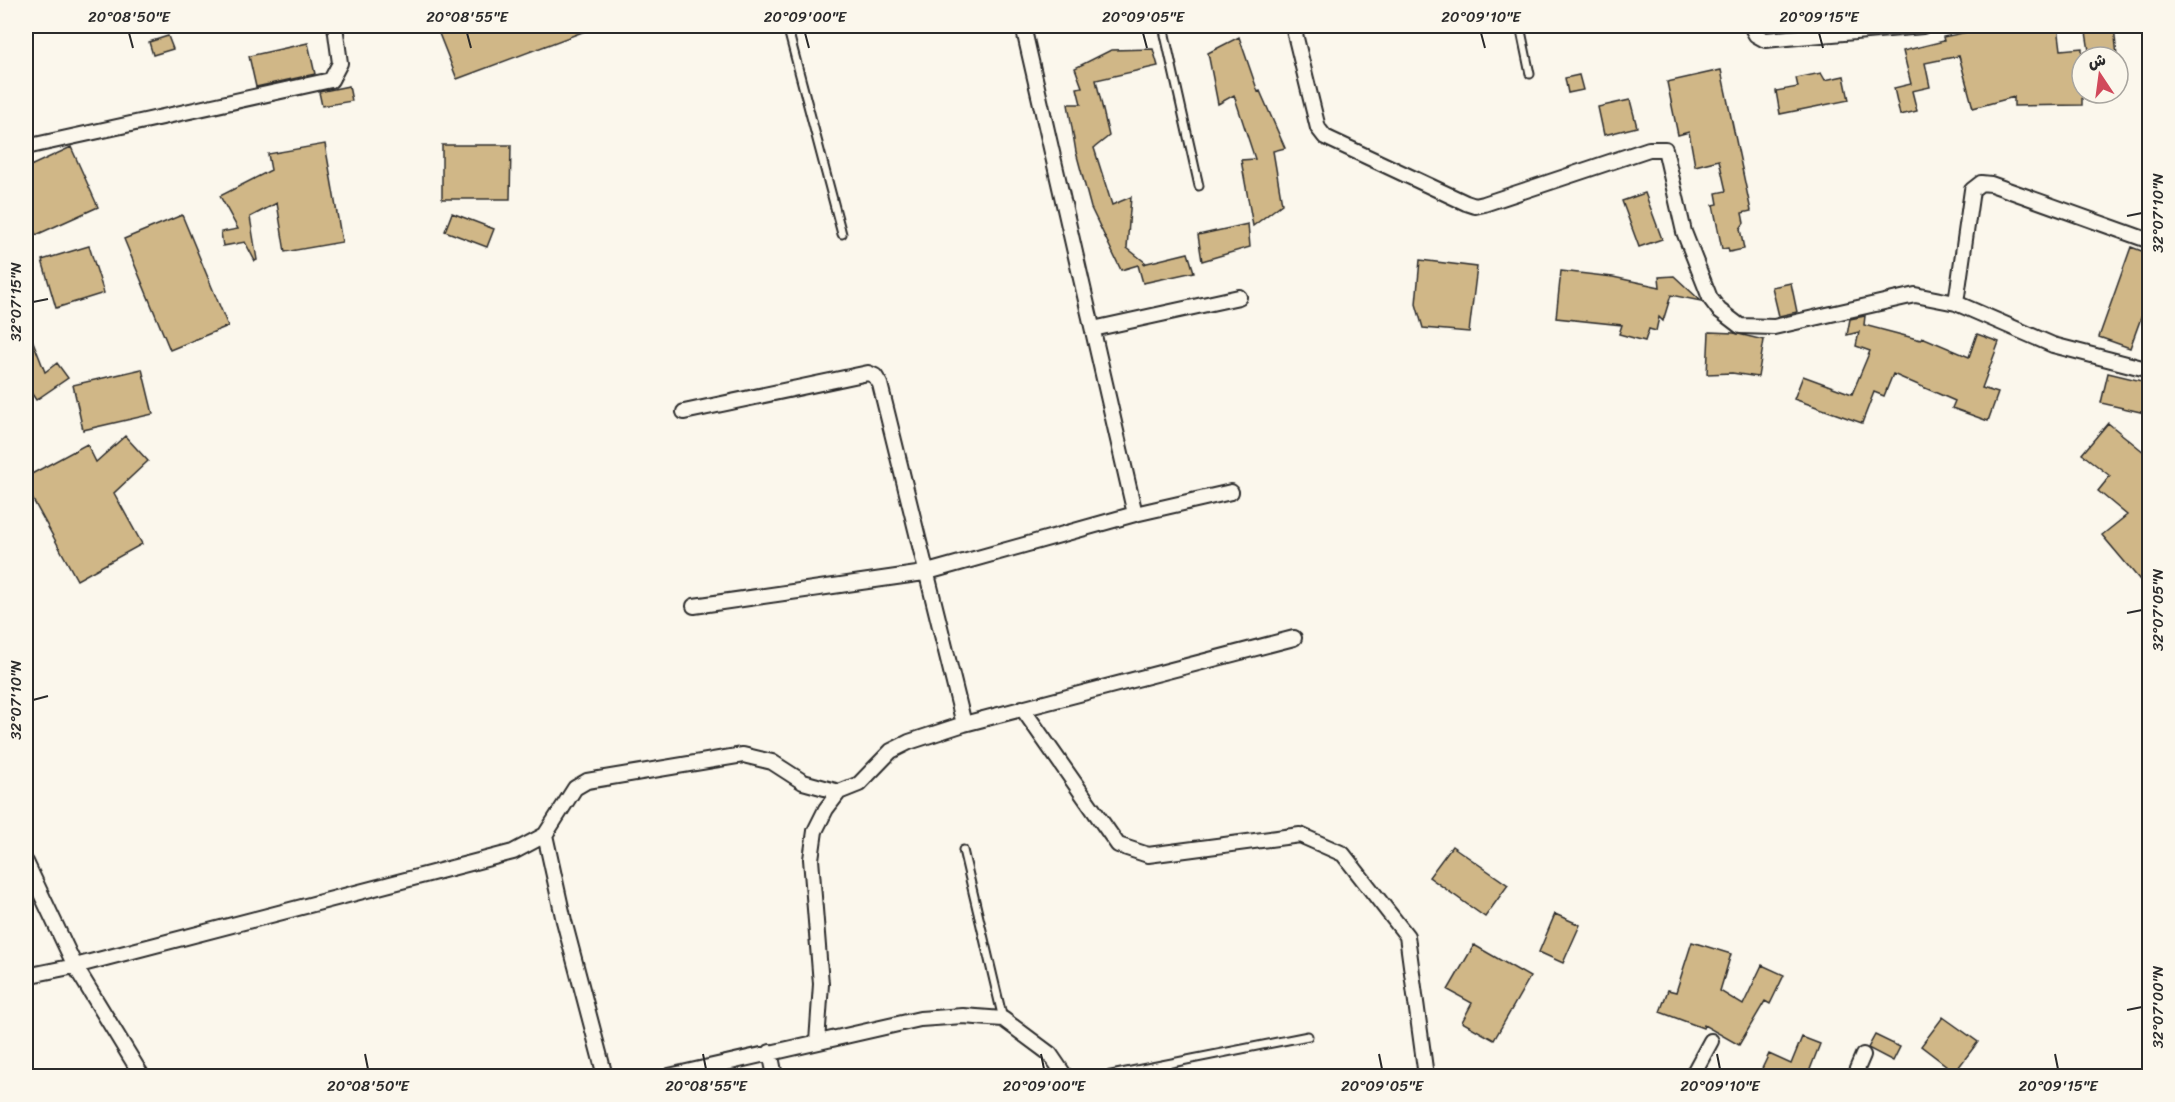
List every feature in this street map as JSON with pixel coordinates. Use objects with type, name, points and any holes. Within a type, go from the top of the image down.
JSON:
[{"type":"street","points":[[26,147],[331,80],[340,63],[335,26]]},
{"type":"street","points":[[1023,26],[1135,514]]},
{"type":"street","points":[[1293,26],[1318,128],[1325,137],[1475,206],[1649,149],[1665,149],[1684,231],[1710,298],[1719,310],[1740,326],[1774,327],[1915,295],[1956,303],[2053,345],[2150,370]]},
{"type":"street","points":[[1751,26],[1756,35],[1765,40],[1923,26]]},
{"type":"street","points":[[1956,303],[1972,190],[1981,183],[1991,184],[2150,241]]},
{"type":"street","points":[[1093,329],[1239,297]]},
{"type":"street","points":[[684,412],[868,373],[875,375],[880,384],[924,573],[964,724]]},
{"type":"street","points":[[694,606],[924,573],[1135,514],[1231,492]]},
{"type":"street","points":[[817,1042],[821,984],[811,859],[815,831],[826,809],[839,792],[858,784],[891,752],[909,742],[1022,708],[1294,638]]},
{"type":"street","points":[[1022,708],[1118,845],[1148,855],[1300,835],[1343,854],[1407,936],[1426,1077]]},
{"type":"street","points":[[26,976],[75,966],[513,852],[545,835],[575,788],[587,781],[743,755],[772,762],[803,782],[839,792]]},
{"type":"street","points":[[545,835],[564,921],[605,1077]]},
{"type":"street","points":[[26,862],[75,966],[142,1077]]},
{"type":"street","points":[[669,1077],[920,1019],[963,1016],[1003,1019],[1050,1054],[1065,1077]]},
{"type":"street","points":[[1692,1077],[1711,1041]]},
{"type":"street","points":[[770,1052],[775,1077]]},
{"type":"street","points":[[1854,1077],[1863,1055]]},
{"type":"lane","points":[[788,26],[842,234]]},
{"type":"lane","points":[[1163,26],[1199,186]]},
{"type":"lane","points":[[1520,26],[1530,74]]},
{"type":"lane","points":[[963,850],[1003,1019]]},
{"type":"lane","points":[[1106,1077],[1308,1036]]},
{"type":"building","points":[[436,26],[596,26],[596,27],[457,79]]},
{"type":"building","points":[[2058,26],[2061,50],[2070,49],[2070,105],[2082,105],[2014,106],[2014,97],[1973,108],[1959,56],[1925,63],[1930,87],[1912,91],[1917,111],[1900,115],[1894,88],[1911,84],[1903,51],[1944,41],[1943,37],[1992,27],[1993,31]]},
{"type":"building","points":[[2085,26],[2114,26],[2116,45],[2088,45]]},
{"type":"building","points":[[168,36],[173,49],[153,55],[149,42]]},
{"type":"building","points":[[1239,37],[1258,92],[1260,91],[1285,148],[1273,151],[1282,204],[1253,226],[1241,160],[1255,159],[1234,95],[1218,104],[1208,53]]},
{"type":"building","points":[[308,43],[315,74],[256,87],[249,56]]},
{"type":"building","points":[[1153,49],[1158,66],[1096,80],[1109,136],[1094,148],[1112,205],[1131,197],[1127,248],[1146,263],[1143,264],[1188,253],[1194,272],[1143,283],[1138,265],[1121,270],[1091,208],[1076,152],[1068,104],[1081,104],[1077,88],[1082,87],[1075,68],[1111,50]]},
{"type":"building","points":[[1721,70],[1751,211],[1742,213],[1744,223],[1740,229],[1744,249],[1729,252],[1728,248],[1722,249],[1713,205],[1718,204],[1716,193],[1726,191],[1719,160],[1695,166],[1689,132],[1678,135],[1667,82]]},
{"type":"building","points":[[1821,73],[1825,80],[1844,76],[1849,100],[1780,114],[1776,91],[1798,87],[1796,78]]},
{"type":"building","points":[[1579,75],[1583,90],[1568,93],[1565,78]]},
{"type":"building","points":[[349,86],[352,101],[322,106],[319,92]]},
{"type":"building","points":[[1630,100],[1637,127],[1604,135],[1598,107]]},
{"type":"building","points":[[325,144],[342,242],[285,252],[277,203],[250,217],[257,260],[255,261],[245,242],[223,246],[221,232],[238,229],[220,196],[271,170],[268,154]]},
{"type":"building","points":[[442,145],[511,145],[510,199],[442,199]]},
{"type":"building","points":[[71,147],[98,207],[36,235],[26,211],[26,168]]},
{"type":"building","points":[[1645,193],[1662,239],[1639,247],[1622,201]]},
{"type":"building","points":[[452,213],[494,229],[487,247],[445,231]]},
{"type":"building","points":[[182,215],[228,326],[170,350],[124,239]]},
{"type":"building","points":[[1248,224],[1250,247],[1202,261],[1198,235]]},
{"type":"building","points":[[89,246],[104,293],[56,308],[42,260]]},
{"type":"building","points":[[2131,247],[2150,254],[2150,288],[2130,348],[2099,337]]},
{"type":"building","points":[[1420,260],[1477,267],[1469,332],[1423,328],[1416,304]]},
{"type":"building","points":[[1561,271],[1613,277],[1660,287],[1659,277],[1674,276],[1701,301],[1671,295],[1663,321],[1659,317],[1656,331],[1649,329],[1645,341],[1619,334],[1622,325],[1556,318]]},
{"type":"building","points":[[1791,283],[1797,312],[1779,316],[1772,287]]},
{"type":"building","points":[[1865,316],[1864,325],[1921,340],[1922,337],[1969,357],[1977,334],[1999,342],[1982,388],[1998,393],[1988,421],[1952,408],[1955,401],[1893,374],[1884,396],[1874,392],[1862,423],[1794,399],[1803,376],[1852,394],[1870,351],[1856,346],[1859,332],[1847,335],[1850,319]]},
{"type":"building","points":[[26,324],[45,372],[57,363],[68,378],[36,400],[26,385]]},
{"type":"building","points":[[1709,332],[1734,333],[1764,340],[1758,377],[1732,373],[1707,374]]},
{"type":"building","points":[[142,369],[153,414],[83,430],[73,385]]},
{"type":"building","points":[[2108,373],[2150,383],[2145,413],[2101,403]]},
{"type":"building","points":[[2108,423],[2150,457],[2150,592],[2102,535],[2127,515],[2098,491],[2110,476],[2082,454]]},
{"type":"building","points":[[125,436],[148,461],[114,493],[142,544],[77,580],[26,487],[26,477],[87,444],[96,462]]},
{"type":"building","points":[[1452,846],[1508,885],[1485,917],[1429,877]]},
{"type":"building","points":[[1555,914],[1580,925],[1563,963],[1539,952]]},
{"type":"building","points":[[1692,942],[1731,954],[1720,991],[1743,1005],[1762,965],[1784,975],[1770,1004],[1765,1001],[1739,1045],[1704,1025],[1703,1028],[1660,1012],[1668,990],[1676,992]]},
{"type":"building","points":[[1474,945],[1530,977],[1494,1040],[1462,1022],[1472,1003],[1448,990]]},
{"type":"building","points":[[1943,1017],[1978,1042],[1955,1072],[1921,1046]]},
{"type":"building","points":[[1875,1035],[1900,1047],[1893,1061],[1868,1048]]},
{"type":"building","points":[[1802,1037],[1820,1044],[1809,1072],[1818,1077],[1758,1077],[1769,1054],[1791,1064]]}]
